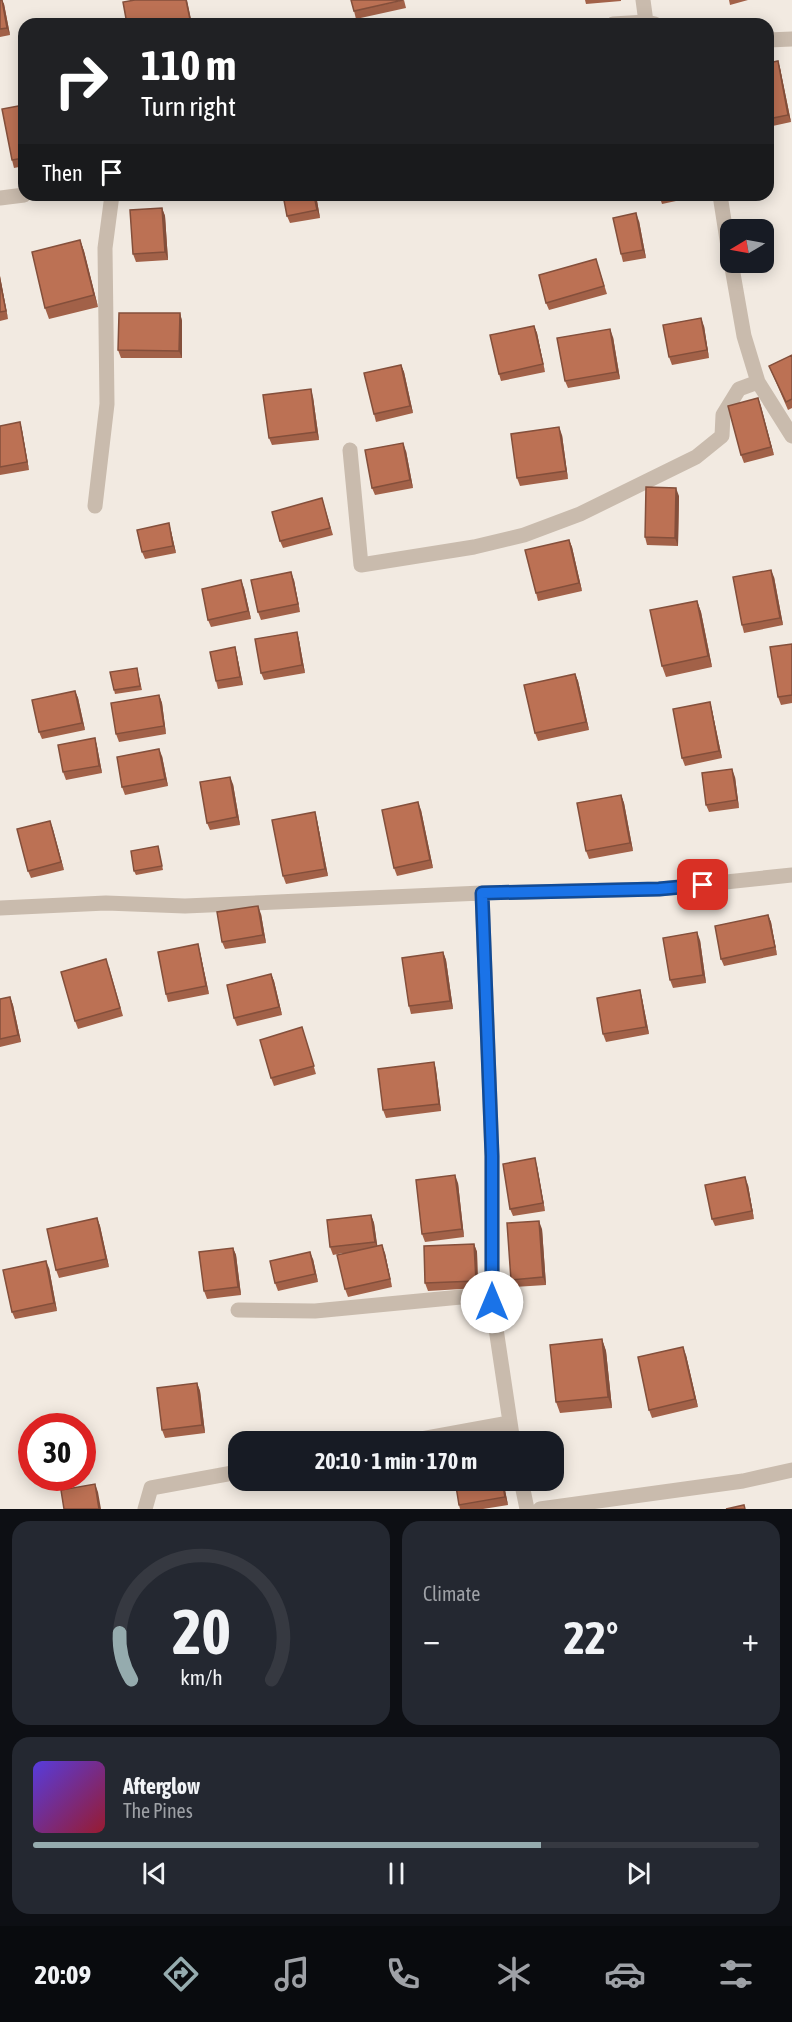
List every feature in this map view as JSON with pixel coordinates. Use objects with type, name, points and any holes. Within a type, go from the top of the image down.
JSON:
[{"type":"street","points":[[643,0],[649,18]]},
{"type":"street","points":[[774,40],[792,39]]},
{"type":"street","points":[[0,198],[18,196]]},
{"type":"street","points":[[95,506],[107,404],[105,248],[111,201]]},
{"type":"street","points":[[721,201],[724,219]]},
{"type":"street","points":[[733,273],[744,336],[759,382],[792,436]]},
{"type":"street","points":[[350,450],[361,566],[474,547],[524,535],[580,514],[696,457],[722,436],[723,415],[739,389],[759,382]]},
{"type":"street","points":[[0,908],[106,903],[185,906],[482,893],[659,889],[792,875]]},
{"type":"street","points":[[482,893],[492,1156],[492,1294],[511,1431]]},
{"type":"street","points":[[238,1310],[315,1311],[492,1294]]},
{"type":"street","points":[[465,1431],[509,1423]]},
{"type":"street","points":[[540,1509],[743,1481],[792,1470]]},
{"type":"street","points":[[146,1509],[152,1488],[228,1474]]},
{"type":"street","points":[[523,1491],[527,1509]]},
{"type":"building","points":[[0,0],[2,0],[7,28],[0,29]]},
{"type":"building","points":[[186,0],[190,18],[126,18],[123,2]]},
{"type":"building","points":[[351,0],[403,0],[354,11]]},
{"type":"building","points":[[778,61],[788,115],[774,118],[774,62]]},
{"type":"building","points":[[18,106],[18,159],[12,160],[2,109]]},
{"type":"building","points":[[284,201],[315,201],[317,210],[287,216]]},
{"type":"building","points":[[162,208],[165,252],[133,254],[130,210]]},
{"type":"building","points":[[636,213],[643,250],[621,254],[613,218]]},
{"type":"building","points":[[80,240],[94,295],[45,308],[32,252]]},
{"type":"building","points":[[596,259],[604,286],[546,303],[539,275]]},
{"type":"building","points":[[0,282],[6,311],[0,312]]},
{"type":"building","points":[[119,313],[180,313],[179,351],[118,350]]},
{"type":"building","points":[[701,318],[707,350],[669,357],[663,325]]},
{"type":"building","points":[[534,326],[543,364],[499,374],[490,335]]},
{"type":"building","points":[[610,329],[617,372],[565,381],[557,338]]},
{"type":"building","points":[[792,355],[792,399],[786,402],[769,366]]},
{"type":"building","points":[[401,365],[410,406],[374,414],[364,373]]},
{"type":"building","points":[[311,389],[316,432],[269,438],[263,395]]},
{"type":"building","points":[[758,398],[771,447],[741,455],[728,406]]},
{"type":"building","points":[[20,422],[27,462],[0,467],[0,426]]},
{"type":"building","points":[[559,427],[566,471],[517,478],[511,434]]},
{"type":"building","points":[[403,443],[410,480],[372,488],[365,450]]},
{"type":"building","points":[[646,487],[676,488],[675,538],[645,537]]},
{"type":"building","points":[[322,498],[330,528],[280,541],[272,512]]},
{"type":"building","points":[[169,523],[173,546],[142,552],[137,530]]},
{"type":"building","points":[[569,540],[579,583],[536,593],[525,550]]},
{"type":"building","points":[[771,570],[780,618],[742,625],[733,577]]},
{"type":"building","points":[[291,572],[298,604],[258,612],[251,580]]},
{"type":"building","points":[[241,580],[248,611],[208,620],[202,589]]},
{"type":"building","points":[[697,601],[708,656],[662,666],[650,610]]},
{"type":"building","points":[[297,632],[302,665],[261,673],[255,639]]},
{"type":"building","points":[[792,644],[792,695],[778,697],[770,647]]},
{"type":"building","points":[[235,647],[240,677],[216,681],[210,652]]},
{"type":"building","points":[[137,668],[140,686],[114,690],[110,672]]},
{"type":"building","points":[[575,674],[586,722],[535,733],[524,685]]},
{"type":"building","points":[[75,691],[82,723],[39,732],[32,700]]},
{"type":"building","points":[[159,695],[164,726],[116,734],[111,703]]},
{"type":"building","points":[[710,702],[719,751],[682,758],[673,709]]},
{"type":"building","points":[[95,738],[99,766],[63,772],[58,745]]},
{"type":"building","points":[[159,749],[165,779],[122,787],[117,757]]},
{"type":"building","points":[[732,769],[737,800],[706,805],[702,773]]},
{"type":"building","points":[[230,777],[237,817],[207,823],[200,782]]},
{"type":"building","points":[[621,795],[630,843],[586,851],[577,803]]},
{"type":"building","points":[[418,802],[430,860],[394,868],[382,810]]},
{"type":"building","points":[[315,812],[325,869],[283,876],[272,820]]},
{"type":"building","points":[[50,821],[61,862],[28,871],[17,829]]},
{"type":"building","points":[[158,846],[162,866],[134,871],[131,851]]},
{"type":"building","points":[[258,906],[263,935],[222,942],[217,912]]},
{"type":"building","points":[[768,915],[775,947],[721,959],[715,926]]},
{"type":"building","points":[[697,932],[703,975],[670,980],[663,938]]},
{"type":"building","points":[[198,944],[206,986],[166,994],[158,952]]},
{"type":"building","points":[[443,952],[450,1001],[409,1006],[402,958]]},
{"type":"building","points":[[106,959],[120,1008],[75,1021],[61,972]]},
{"type":"building","points":[[271,974],[279,1007],[234,1018],[227,985]]},
{"type":"building","points":[[640,990],[646,1027],[603,1034],[597,998]]},
{"type":"building","points":[[10,997],[18,1035],[0,1039],[0,999]]},
{"type":"building","points":[[302,1027],[314,1066],[271,1078],[260,1040]]},
{"type":"building","points":[[434,1062],[439,1104],[383,1110],[378,1069]]},
{"type":"building","points":[[535,1158],[543,1203],[510,1209],[503,1164]]},
{"type":"building","points":[[455,1175],[462,1229],[422,1234],[416,1180]]},
{"type":"building","points":[[745,1177],[752,1211],[712,1219],[705,1185]]},
{"type":"building","points":[[371,1215],[375,1242],[330,1247],[327,1220]]},
{"type":"building","points":[[97,1218],[106,1259],[56,1270],[47,1229]]},
{"type":"building","points":[[539,1221],[543,1277],[511,1280],[507,1223]]},
{"type":"building","points":[[474,1244],[476,1281],[425,1283],[424,1246]]},
{"type":"building","points":[[382,1245],[390,1279],[345,1289],[337,1255]]},
{"type":"building","points":[[233,1248],[238,1287],[204,1291],[199,1252]]},
{"type":"building","points":[[310,1252],[315,1274],[275,1283],[270,1261]]},
{"type":"building","points":[[46,1261],[54,1303],[12,1312],[3,1270]]},
{"type":"building","points":[[602,1339],[608,1397],[556,1402],[550,1345]]},
{"type":"building","points":[[683,1347],[695,1399],[649,1410],[638,1357]]},
{"type":"building","points":[[197,1383],[202,1425],[162,1430],[157,1388]]},
{"type":"building","points":[[96,1490],[99,1509],[64,1509],[61,1491]]},
{"type":"building","points":[[457,1491],[504,1491],[505,1497],[459,1505]]},
{"type":"building","points":[[744,1505],[745,1509],[726,1509]]},
{"type":"route","points":[[492,1302],[492,1156],[482,893],[659,889],[703,885]]}]
